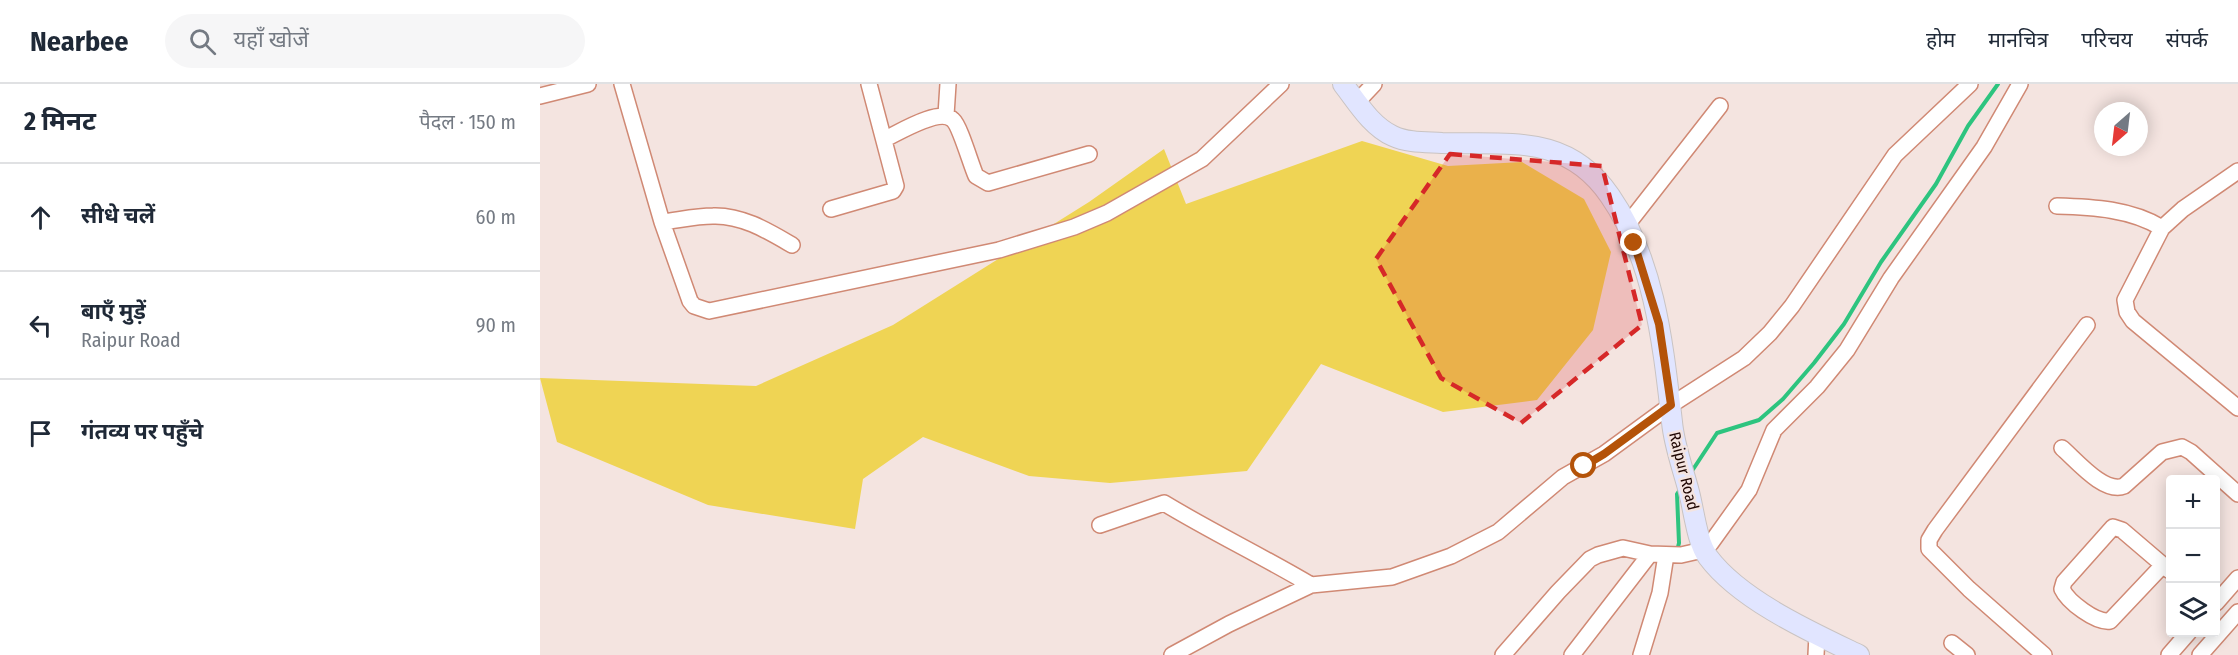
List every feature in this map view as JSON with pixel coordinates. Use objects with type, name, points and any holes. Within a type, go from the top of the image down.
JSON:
[{"type":"main road","name":"Raipur Road","points":[[1343,84],[1382,130],[1405,140],[1533,146],[1555,150],[1574,160],[1589,172],[1610,195],[1627,225],[1641,261],[1659,324],[1671,414],[1703,550],[1716,568],[1734,584],[1768,607],[1817,635],[1859,655]]},
{"type":"street","points":[[622,84],[662,222],[690,301],[694,306],[709,311],[999,250],[1074,227],[1107,213],[1185,171],[1202,159],[1281,84]]},
{"type":"street","points":[[831,209],[892,191],[897,183],[869,84]]},
{"type":"street","points":[[946,115],[948,84]]},
{"type":"street","points":[[1357,102],[1374,84]]},
{"type":"street","points":[[1172,655],[1229,624],[1311,585],[1392,577],[1461,551],[1498,532],[1563,477],[1671,414],[1744,358],[1770,333],[1815,274],[1895,155],[1970,84]]},
{"type":"street","points":[[1503,655],[1558,592],[1590,560],[1606,552],[1623,548],[1667,555],[1703,550],[1719,533],[1749,490],[1774,430],[1817,387],[1847,350],[1891,278],[1984,147],[2020,84]]},
{"type":"street","points":[[540,96],[582,85]]},
{"type":"street","points":[[1627,225],[1720,106]]},
{"type":"street","points":[[885,139],[936,116],[946,115],[956,122],[976,176],[983,182],[997,181],[1089,154]]},
{"type":"street","points":[[2238,171],[2162,228],[2125,300],[2127,312],[2133,321],[2238,408]]},
{"type":"street","points":[[2057,206],[2087,207],[2134,216],[2162,228]]},
{"type":"street","points":[[662,222],[725,216],[752,224],[792,245]]},
{"type":"street","points":[[2044,655],[1969,589],[1929,549],[1928,545],[1935,530],[2087,325]]},
{"type":"street","points":[[2062,448],[2103,484],[2119,488],[2162,452],[2182,447],[2191,452],[2238,494]]},
{"type":"street","points":[[1100,525],[1164,503],[1197,524],[1311,585]]},
{"type":"street","points":[[2113,528],[2122,530],[2167,568],[2110,621],[2105,622],[2094,618],[2065,595],[2062,589],[2064,582],[2113,528]]},
{"type":"street","points":[[1572,655],[1667,555]]},
{"type":"street","points":[[1641,655],[1663,581],[1667,555]]},
{"type":"street","points":[[2220,598],[2238,578]]},
{"type":"street","points":[[2200,655],[2238,612]]},
{"type":"street","points":[[1816,655],[1817,635]]},
{"type":"street","points":[[2169,655],[2185,637]]},
{"type":"street","points":[[1952,643],[1967,655]]},
{"type":"highlighted area","points":[[1450,154],[1602,166],[1642,325],[1521,423],[1441,378],[1376,259]]},
{"type":"shaded area","points":[[1362,141],[1448,166],[1522,162],[1584,199],[1611,252],[1593,330],[1537,400],[1443,412],[1321,364],[1247,471],[1110,483],[1029,476],[923,437],[863,479],[855,529],[708,505],[557,442],[540,378],[756,386],[893,325],[1089,202],[1164,149],[1186,204]]},
{"type":"waterway","points":[[1690,474],[1717,433],[1759,420],[1783,399],[1814,363],[1844,324],[1881,262],[1936,184],[1968,126],[1998,84]]},
{"type":"waterway","points":[[1677,551],[1679,543],[1677,494],[1681,488]]},
{"type":"route","points":[[1584,466],[1671,405],[1659,324],[1634,243]]}]
